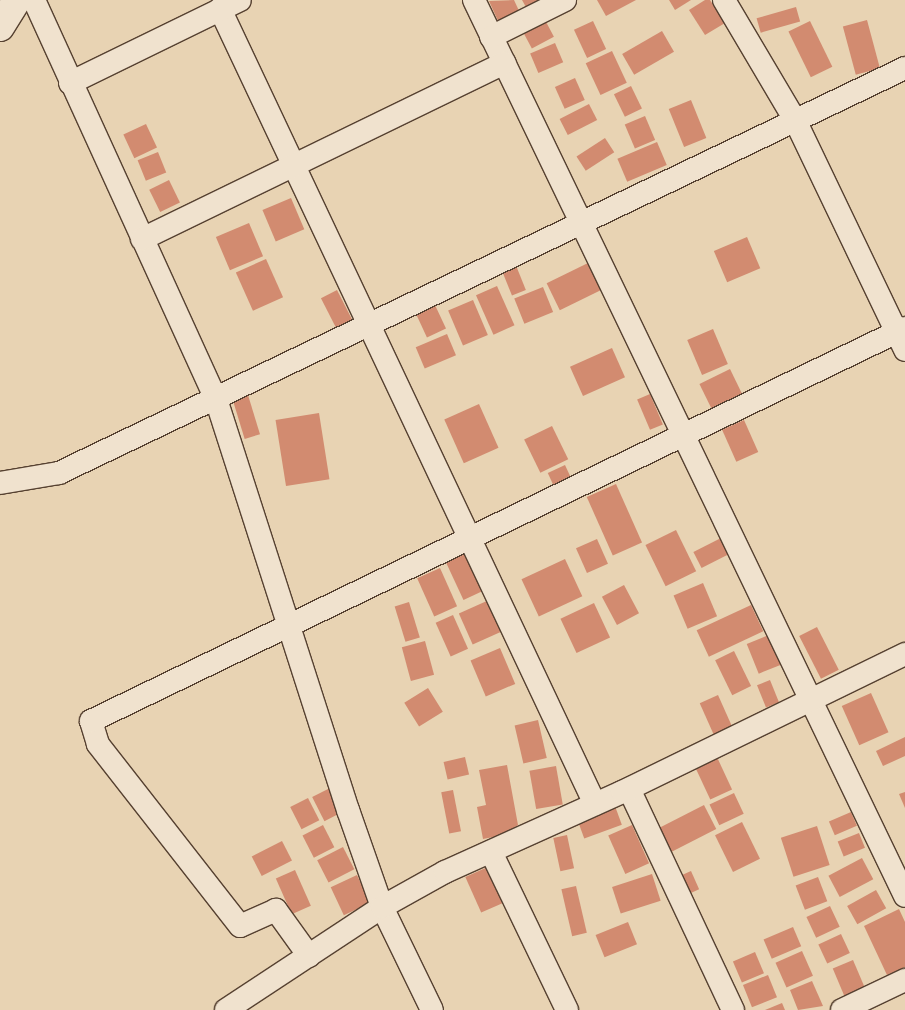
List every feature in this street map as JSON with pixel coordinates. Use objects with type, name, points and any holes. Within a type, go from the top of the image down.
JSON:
[{"type":"main road","points":[[0,27],[17,0]]},
{"type":"street","points":[[34,0],[70,83],[216,399],[291,625],[348,810],[382,907],[432,1010]]},
{"type":"street","points":[[70,83],[240,0]]},
{"type":"street","points":[[474,0],[905,896]]},
{"type":"street","points":[[491,37],[565,0]]},
{"type":"street","points":[[309,956],[276,910],[240,926],[98,744],[91,721],[685,436],[902,336],[795,120],[724,0]]},
{"type":"street","points":[[220,9],[295,164],[595,804]]},
{"type":"street","points":[[142,239],[504,63]]},
{"type":"street","points":[[0,483],[58,473],[216,399],[581,221],[905,68]]},
{"type":"street","points":[[226,1010],[382,907],[491,852],[811,701],[905,654]]},
{"type":"street","points":[[629,788],[733,1010]]},
{"type":"street","points":[[491,852],[567,1010]]},
{"type":"street","points":[[842,1010],[905,980]]},
{"type":"building","points":[[514,0],[520,13],[499,23],[489,1]]},
{"type":"building","points":[[522,0],[546,0],[527,9]]},
{"type":"building","points":[[597,0],[636,0],[606,16]]},
{"type":"building","points":[[669,0],[691,0],[675,10]]},
{"type":"building","points":[[705,0],[710,0],[725,23],[705,35],[689,10]]},
{"type":"building","points":[[796,7],[800,21],[761,33],[757,18]]},
{"type":"building","points":[[545,20],[554,37],[532,49],[523,32]]},
{"type":"building","points":[[867,20],[880,68],[856,75],[843,26]]},
{"type":"building","points":[[593,21],[606,49],[587,58],[574,30]]},
{"type":"building","points":[[810,21],[832,67],[811,77],[788,32]]},
{"type":"building","points":[[662,31],[674,52],[634,75],[622,54]]},
{"type":"building","points":[[555,43],[563,62],[538,73],[530,54]]},
{"type":"building","points":[[612,51],[627,83],[601,95],[586,63]]},
{"type":"building","points":[[575,78],[585,100],[565,109],[555,87]]},
{"type":"building","points":[[631,86],[642,108],[625,117],[614,94]]},
{"type":"building","points":[[691,100],[706,138],[684,147],[669,109]]},
{"type":"building","points":[[589,104],[597,120],[568,135],[560,119]]},
{"type":"building","points":[[645,116],[655,140],[635,149],[625,125]]},
{"type":"building","points":[[146,124],[157,148],[134,158],[123,135]]},
{"type":"building","points":[[605,138],[614,152],[586,171],[576,157]]},
{"type":"building","points":[[657,142],[667,165],[627,182],[617,159]]},
{"type":"building","points":[[158,152],[166,172],[146,181],[138,160]]},
{"type":"building","points":[[169,180],[180,202],[160,212],[149,190]]},
{"type":"building","points":[[291,198],[304,229],[276,241],[262,210]]},
{"type":"building","points":[[249,223],[263,256],[230,270],[216,237]]},
{"type":"building","points":[[747,237],[760,268],[727,282],[714,251]]},
{"type":"building","points":[[266,259],[283,297],[253,311],[236,272]]},
{"type":"building","points":[[515,263],[526,290],[512,296],[501,269]]},
{"type":"building","points":[[588,263],[601,290],[560,310],[547,283]]},
{"type":"building","points":[[497,286],[514,325],[493,335],[476,295]]},
{"type":"building","points":[[543,287],[553,312],[524,324],[514,299]]},
{"type":"building","points":[[337,290],[352,320],[336,328],[321,298]]},
{"type":"building","points":[[473,300],[488,335],[463,346],[448,311]]},
{"type":"building","points":[[435,305],[446,329],[427,337],[416,314]]},
{"type":"building","points":[[713,329],[728,364],[702,375],[687,340]]},
{"type":"building","points":[[447,334],[456,355],[425,368],[416,347]]},
{"type":"building","points":[[612,348],[625,377],[583,396],[570,367]]},
{"type":"building","points":[[730,369],[742,394],[712,409],[699,384]]},
{"type":"building","points":[[650,394],[663,424],[650,430],[637,399]]},
{"type":"building","points":[[248,395],[260,434],[245,439],[233,400]]},
{"type":"building","points":[[479,404],[499,448],[464,463],[444,419]]},
{"type":"building","points":[[319,413],[329,479],[286,486],[276,420]]},
{"type":"building","points":[[744,420],[758,452],[736,462],[722,430]]},
{"type":"building","points":[[552,426],[568,459],[540,473],[524,440]]},
{"type":"building","points":[[565,465],[572,480],[555,488],[548,473]]},
{"type":"building","points":[[616,484],[642,542],[613,555],[587,497]]},
{"type":"building","points":[[676,530],[696,571],[666,586],[645,545]]},
{"type":"building","points":[[721,538],[729,554],[702,568],[693,552]]},
{"type":"building","points":[[597,539],[608,564],[587,573],[576,548]]},
{"type":"building","points":[[467,553],[484,590],[463,600],[446,563]]},
{"type":"building","points":[[565,559],[582,596],[539,616],[521,579]]},
{"type":"building","points":[[440,568],[457,606],[434,617],[417,578]]},
{"type":"building","points":[[703,583],[717,616],[688,629],[674,596]]},
{"type":"building","points":[[624,585],[639,613],[617,625],[602,597]]},
{"type":"building","points":[[489,600],[503,631],[473,644],[459,613]]},
{"type":"building","points":[[409,602],[420,637],[405,642],[395,606]]},
{"type":"building","points":[[594,603],[610,637],[577,653],[560,619]]},
{"type":"building","points":[[751,605],[763,631],[709,657],[697,630]]},
{"type":"building","points":[[453,615],[468,649],[451,657],[436,623]]},
{"type":"building","points":[[817,627],[839,670],[821,679],[799,636]]},
{"type":"building","points":[[769,635],[781,665],[759,674],[747,644]]},
{"type":"building","points":[[425,641],[434,675],[411,681],[402,647]]},
{"type":"building","points":[[500,648],[515,684],[486,696],[471,661]]},
{"type":"building","points":[[734,651],[751,686],[732,695],[715,660]]},
{"type":"building","points":[[770,680],[779,702],[766,707],[757,685]]},
{"type":"building","points":[[428,688],[443,712],[419,727],[404,703]]},
{"type":"building","points":[[871,693],[888,732],[859,745],[842,706]]},
{"type":"building","points":[[718,695],[732,726],[714,734],[700,703]]},
{"type":"building","points":[[538,720],[547,758],[523,763],[515,725]]},
{"type":"building","points":[[905,737],[905,756],[883,766],[876,751]]},
{"type":"building","points":[[716,755],[732,789],[710,800],[694,765]]},
{"type":"building","points":[[465,757],[469,775],[448,779],[444,762]]},
{"type":"building","points":[[507,765],[518,825],[504,835],[483,839],[477,807],[486,805],[479,770]]},
{"type":"building","points":[[556,766],[563,804],[536,809],[529,771]]},
{"type":"building","points":[[330,788],[342,812],[324,821],[312,797]]},
{"type":"building","points":[[453,790],[461,831],[449,834],[441,792]]},
{"type":"building","points":[[905,792],[905,808],[899,794]]},
{"type":"building","points":[[734,793],[744,814],[719,825],[710,804]]},
{"type":"building","points":[[308,798],[319,820],[302,829],[290,807]]},
{"type":"building","points":[[704,805],[716,829],[666,854],[654,830]]},
{"type":"building","points":[[615,806],[622,825],[584,838],[577,820]]},
{"type":"building","points":[[851,812],[857,826],[835,835],[829,821]]},
{"type":"building","points":[[742,822],[760,859],[733,872],[715,835]]},
{"type":"building","points":[[323,825],[334,847],[314,858],[303,835]]},
{"type":"building","points":[[632,825],[649,863],[625,874],[608,836]]},
{"type":"building","points":[[817,826],[830,865],[794,877],[781,838]]},
{"type":"building","points":[[859,833],[865,848],[844,856],[838,842]]},
{"type":"building","points":[[567,835],[574,868],[560,871],[553,838]]},
{"type":"building","points":[[282,841],[292,861],[262,876],[252,856]]},
{"type":"building","points":[[343,847],[354,869],[329,882],[317,860]]},
{"type":"building","points":[[862,858],[873,879],[840,897],[828,876]]},
{"type":"building","points":[[490,866],[506,902],[481,913],[465,877]]},
{"type":"building","points":[[295,870],[311,906],[292,914],[276,879]]},
{"type":"building","points":[[691,871],[699,889],[686,895],[678,877]]},
{"type":"building","points":[[652,874],[661,901],[621,914],[612,887]]},
{"type":"building","points":[[357,875],[370,903],[344,915],[331,887]]},
{"type":"building","points":[[818,877],[827,901],[805,910],[796,886]]},
{"type":"building","points":[[576,886],[587,933],[572,936],[561,889]]},
{"type":"building","points":[[876,890],[886,908],[857,924],[847,906]]},
{"type":"building","points":[[830,906],[840,927],[816,938],[806,917]]},
{"type":"building","points":[[899,909],[905,922],[905,967],[887,975],[864,926]]},
{"type":"building","points":[[628,922],[637,944],[605,957],[596,935]]},
{"type":"building","points":[[793,927],[801,946],[772,959],[764,940]]},
{"type":"building","points":[[841,934],[850,953],[827,964],[818,945]]},
{"type":"building","points":[[802,951],[813,976],[786,987],[776,963]]},
{"type":"building","points":[[755,952],[764,973],[742,983],[733,961]]},
{"type":"building","points":[[853,960],[865,988],[844,996],[833,969]]},
{"type":"building","points":[[768,975],[777,997],[752,1007],[743,985]]},
{"type":"building","points":[[812,981],[823,1006],[798,1010],[790,990]]},
{"type":"building","points":[[782,1003],[785,1010],[765,1010]]}]
